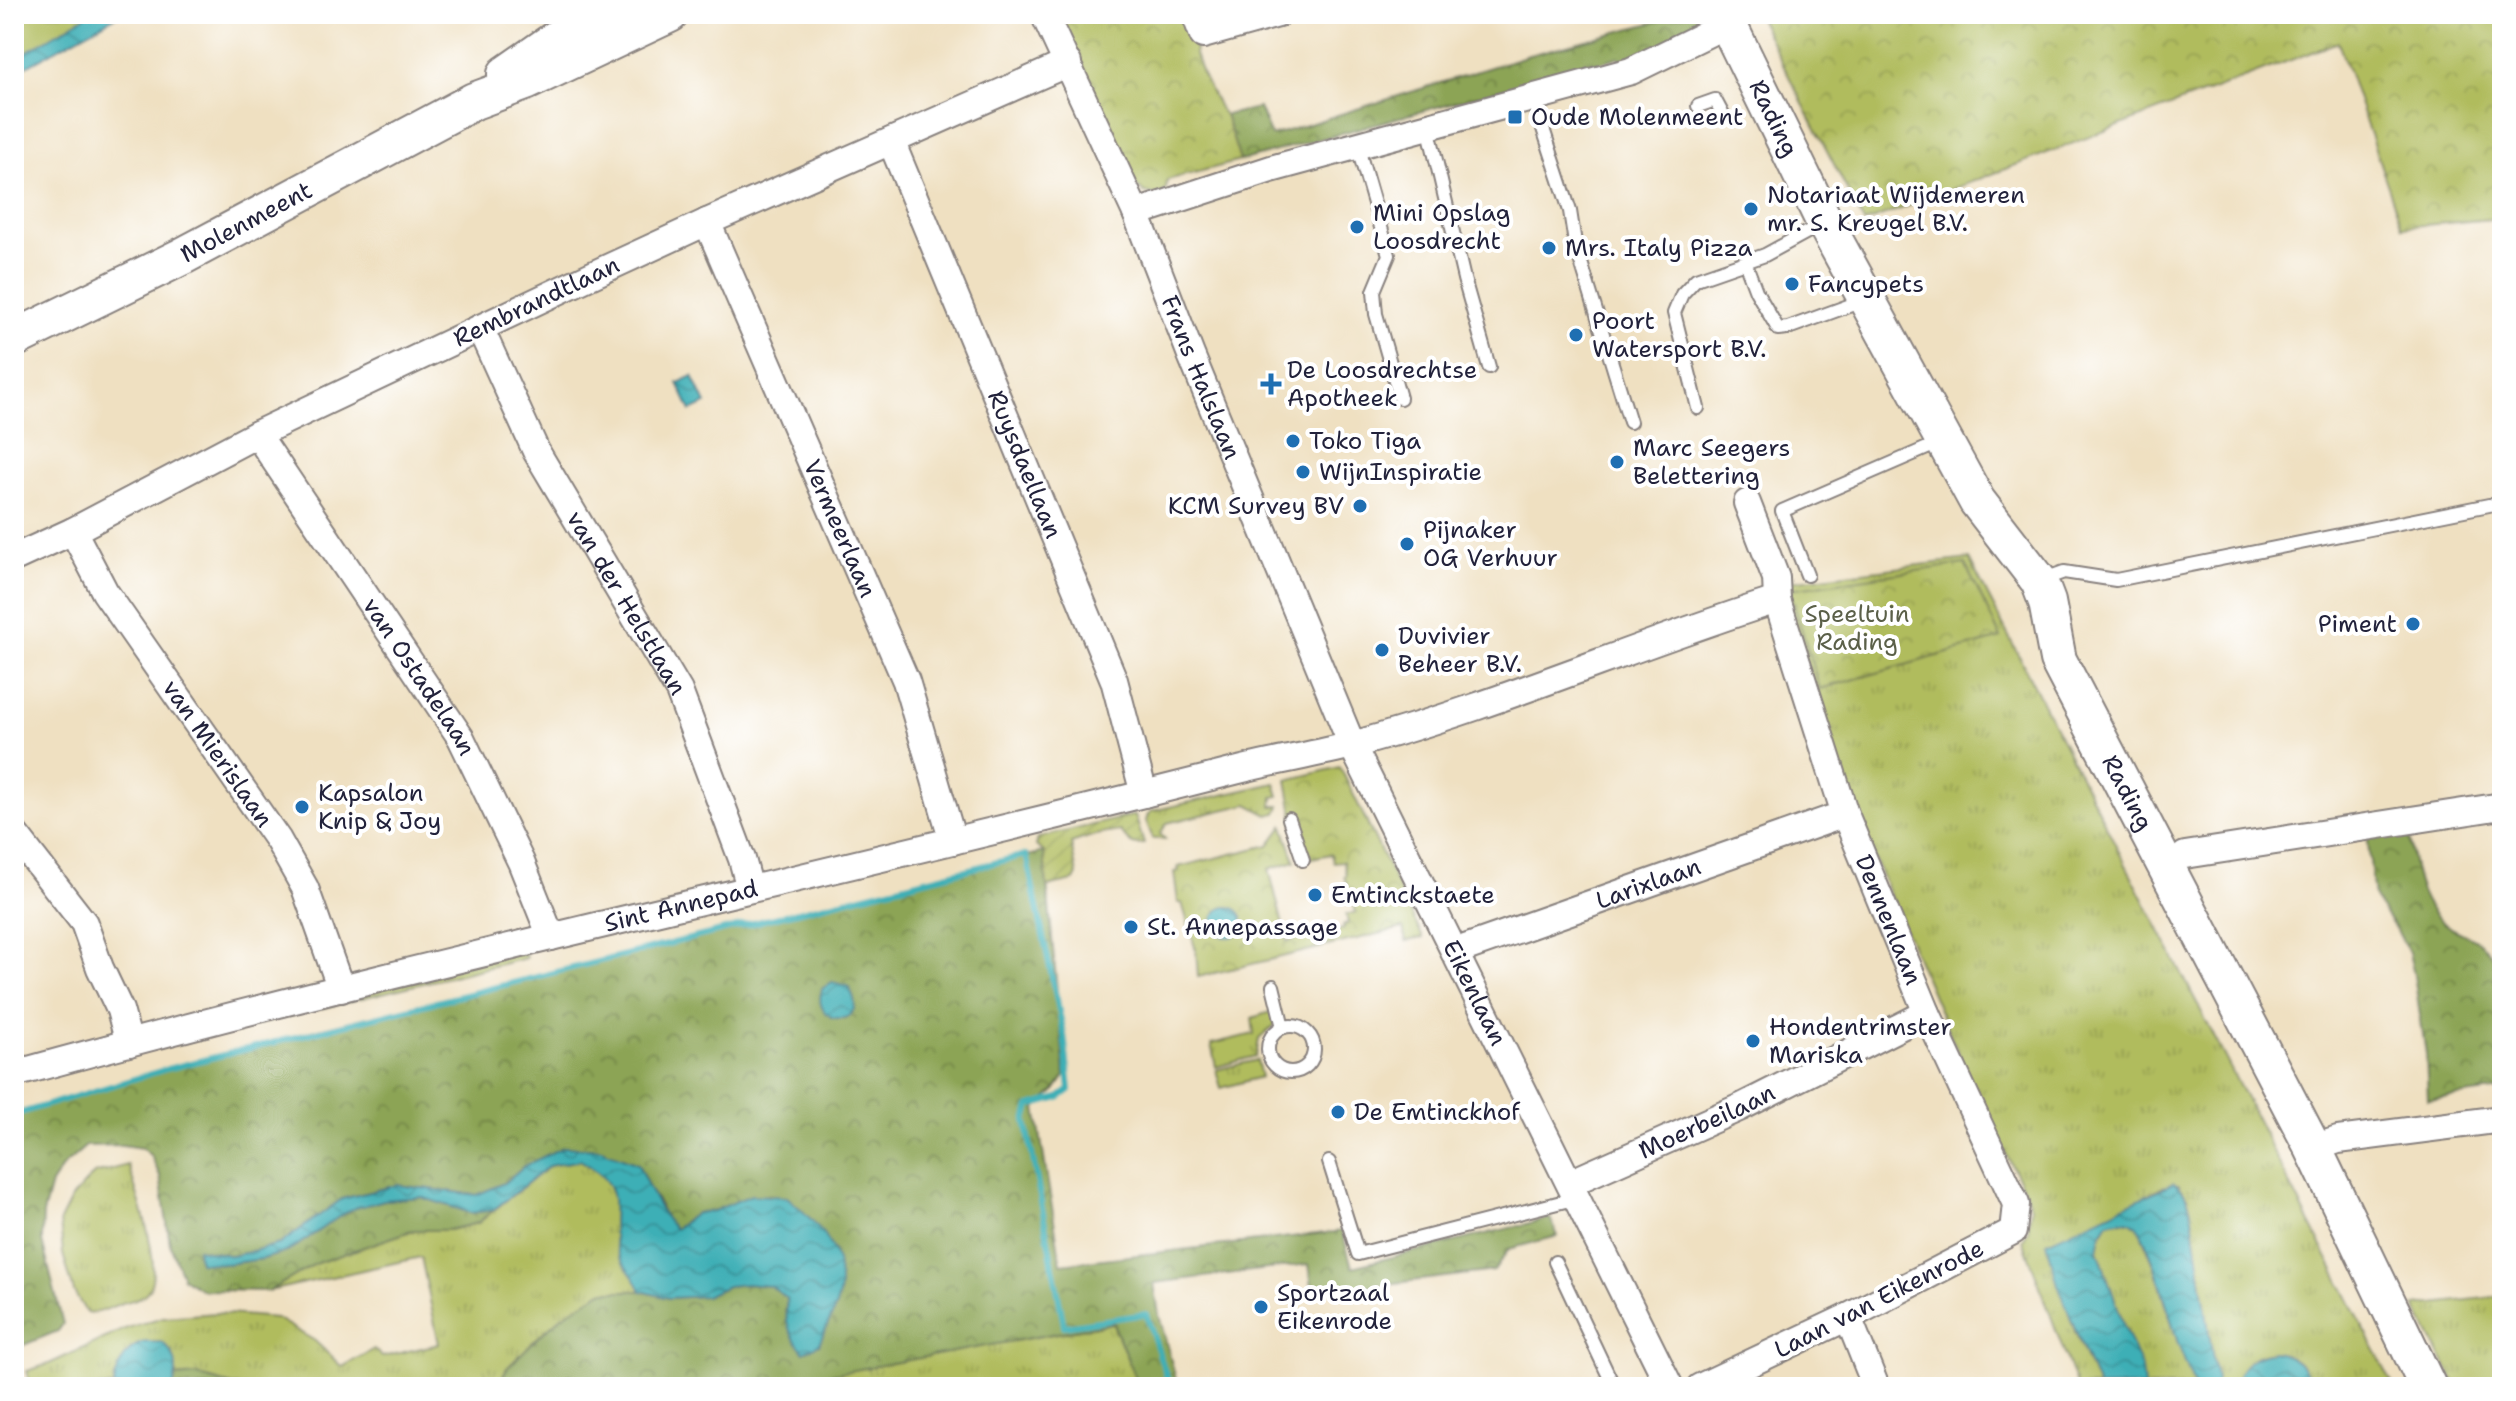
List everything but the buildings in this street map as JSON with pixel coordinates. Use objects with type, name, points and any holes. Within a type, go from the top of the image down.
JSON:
[{"type":"main road","name":"Molenmeent","points":[[14,339],[181,257],[474,101],[528,81],[589,24],[670,14]]},
{"type":"main road","name":"Rading","points":[[1725,19],[1825,223],[1977,501],[2039,581],[2047,602],[2058,660],[2313,1148],[2428,1387]]},
{"type":"street","name":"Frans Halslaan","points":[[1044,14],[1136,213],[1191,355],[1352,745]]},
{"type":"street","points":[[1195,14],[1203,35],[1278,14]]},
{"type":"street","points":[[1136,213],[1271,169],[1631,71],[1725,19]]},
{"type":"street","name":"Rembrandtlaan","points":[[14,558],[73,531],[257,434],[480,328],[707,222],[1068,63]]},
{"type":"street","name":"Ruysdaellaan","points":[[891,141],[1114,680],[1144,794]]},
{"type":"street","name":"Vermeerlaan","points":[[707,222],[906,681],[953,841]]},
{"type":"street","name":"van der Helstlaan","points":[[480,328],[536,451],[679,691],[742,859],[750,889]]},
{"type":"street","name":"van Ostadelaan","points":[[257,434],[461,738],[521,862],[551,937]]},
{"type":"street","name":"Dennenlaan","points":[[1747,503],[1776,578],[1777,600],[1845,814],[1927,1013],[2016,1204],[2013,1231]]},
{"type":"street","name":"van Mierislaan","points":[[73,531],[105,592],[278,840],[305,888],[341,989]]},
{"type":"street","points":[[1352,745],[1503,698],[1777,600]]},
{"type":"street","name":"Sint Annepad","points":[[14,1074],[551,937],[1352,745]]},
{"type":"street","name":"Eikenlaan","points":[[1352,745],[1670,1387]]},
{"type":"street","points":[[2185,855],[2502,806]]},
{"type":"street","name":"Larixlaan","points":[[1454,952],[1845,814]]},
{"type":"street","points":[[14,833],[84,923],[100,968],[120,1010],[129,1043]]},
{"type":"street","name":"Moerbeilaan","points":[[1573,1190],[1927,1013]]},
{"type":"street","points":[[2313,1148],[2338,1140],[2502,1119]]},
{"type":"street","name":"Laan van Eikenrode","points":[[1700,1387],[1848,1317],[2013,1231]]},
{"type":"street","points":[[1848,1317],[1876,1387]]},
{"type":"lane","points":[[1533,98],[1570,211],[1575,243],[1630,422]]},
{"type":"lane","points":[[1698,106],[1715,100],[1723,115]]},
{"type":"lane","points":[[1428,126],[1464,279],[1489,367]]},
{"type":"lane","points":[[1357,145],[1389,255],[1374,291],[1376,314],[1400,398]]},
{"type":"lane","points":[[1698,408],[1674,313],[1682,294],[1696,279],[1765,255],[1825,223]]},
{"type":"lane","points":[[1745,262],[1756,291],[1778,329],[1867,299]]},
{"type":"lane","points":[[1807,575],[1782,511],[1944,440]]},
{"type":"lane","points":[[2039,581],[2064,572],[2116,580],[2489,505]]},
{"type":"lane","points":[[1289,819],[1303,860]]},
{"type":"lane","points":[[1273,986],[1283,1027]]},
{"type":"lane","points":[[1329,1162],[1358,1254],[1573,1190]]},
{"type":"lane","points":[[1555,1262],[1614,1387]]},
{"type":"green space","points":[[14,14],[109,14],[14,67]]},
{"type":"green space","points":[[1053,14],[1184,14],[1194,39],[1200,69],[1225,115],[1240,161],[1167,180],[1166,190],[1159,195],[1144,193],[1134,183]]},
{"type":"green space","points":[[1686,14],[1702,14],[1692,29],[1622,66],[1619,57],[1240,161],[1225,115],[1259,108],[1271,136],[1529,55]]},
{"type":"green space","points":[[1757,14],[2502,14],[2502,218],[2402,227],[2338,42],[1864,223]]},
{"type":"green space","points":[[1969,559],[2394,1387],[2310,1387],[2297,1361],[2273,1352],[2249,1361],[2240,1372],[2235,1387],[2217,1387],[2191,1210],[2179,1185],[2161,1187],[2049,1252],[2074,1329],[2098,1387],[2077,1387],[2023,1240],[2028,1230],[2031,1207],[1939,1010],[1852,806],[1780,582]]},
{"type":"green space","name":"Speeltuin Rading","points":[[1965,564],[2001,638],[1820,689],[1789,589]]},
{"type":"green space","points":[[1340,767],[1423,938],[1406,941],[1403,928],[1198,977],[1196,951],[1182,903],[1178,903],[1174,872],[1179,871],[1178,867],[1269,845],[1283,826],[1295,861],[1269,869],[1287,941],[1344,929],[1343,925],[1348,923],[1346,915],[1356,912],[1344,876],[1343,861],[1333,862],[1331,854],[1306,859],[1296,830],[1287,780]]},
{"type":"green space","points":[[1275,783],[1279,796],[1273,797],[1272,806],[1280,806],[1277,813],[1268,815],[1248,804],[1167,823],[1160,834],[1165,839],[1153,839],[1146,821],[1152,811]]},
{"type":"green space","points":[[1135,815],[1144,844],[1133,844],[1120,831],[1071,843],[1077,875],[1074,881],[1047,887],[1044,852],[1036,846],[1038,838]]},
{"type":"green space","points":[[2408,827],[2418,885],[2431,911],[2453,929],[2481,943],[2494,958],[2502,1044],[2502,1090],[2428,1100],[2426,1054],[2409,953],[2374,898],[2367,833]]},
{"type":"green space","points":[[1044,852],[1065,1076],[1054,1092],[1036,1108],[1061,1264],[1342,1231],[1352,1267],[1550,1218],[1558,1236],[1509,1249],[1494,1271],[1313,1293],[1309,1264],[1154,1283],[1178,1387],[1139,1387],[1113,1323],[761,1387],[497,1387],[507,1368],[536,1339],[562,1316],[602,1291],[641,1291],[669,1298],[705,1296],[727,1286],[771,1286],[787,1299],[785,1312],[819,1344],[823,1333],[751,1196],[714,1211],[696,1213],[675,1229],[665,1222],[660,1205],[648,1188],[638,1164],[606,1152],[524,1166],[504,1183],[477,1195],[397,1185],[342,1199],[280,1244],[233,1256],[198,1249],[199,1262],[226,1264],[263,1259],[289,1251],[349,1209],[384,1200],[421,1197],[471,1213],[493,1210],[478,1223],[449,1230],[414,1230],[317,1263],[269,1291],[202,1290],[183,1278],[170,1244],[160,1176],[151,1156],[142,1148],[86,1146],[63,1166],[51,1184],[43,1214],[42,1241],[63,1324],[58,1331],[14,1349],[14,1113],[315,1030]]},
{"type":"green space","points":[[524,951],[526,958],[358,999],[356,992]]},
{"type":"green space","points":[[353,993],[355,1000],[159,1049],[153,1043]]},
{"type":"green space","points":[[1273,1011],[1275,1025],[1259,1039],[1256,1056],[1216,1067],[1211,1044],[1254,1034],[1252,1018]]},
{"type":"green space","points":[[1257,1060],[1261,1077],[1221,1088],[1216,1070]]},
{"type":"green space","points":[[580,1160],[597,1171],[612,1192],[614,1238],[618,1253],[641,1291],[602,1291],[507,1368],[497,1387],[239,1387],[196,1375],[176,1377],[177,1374],[115,1377],[114,1387],[31,1387],[27,1371],[127,1328],[163,1317],[216,1313],[276,1318],[315,1341],[342,1367],[374,1349],[382,1357],[439,1344],[421,1257],[269,1291],[317,1263],[387,1238],[414,1230],[449,1230],[478,1223],[549,1166]]},
{"type":"green space","points":[[128,1165],[151,1246],[153,1263],[149,1289],[134,1300],[100,1312],[86,1312],[74,1292],[63,1254],[60,1221],[72,1197],[94,1174]]},
{"type":"green space","points":[[2131,1221],[2139,1228],[2195,1387],[2144,1387],[2141,1369],[2098,1250],[2101,1233],[2108,1222]]},
{"type":"green space","points":[[2502,1296],[2502,1387],[2457,1387],[2415,1306]]},
{"type":"green space","points":[[1113,1323],[1139,1387],[760,1385]]},
{"type":"green space","points":[[196,1375],[239,1387],[173,1387],[176,1377]]},
{"type":"water","points":[[89,14],[120,14],[14,73],[14,59]]},
{"type":"water","points":[[693,376],[706,404],[691,411],[678,383]]},
{"type":"water","points":[[1228,907],[1239,911],[1243,922],[1239,933],[1228,937],[1217,933],[1213,922],[1217,911]]},
{"type":"water","points":[[832,982],[848,986],[854,1000],[854,1010],[848,1016],[832,1017],[824,1011],[820,1002],[822,989]]},
{"type":"water","points":[[563,1147],[603,1149],[638,1164],[660,1209],[675,1229],[696,1213],[714,1211],[751,1195],[787,1197],[824,1235],[839,1271],[838,1300],[819,1344],[804,1352],[789,1328],[787,1299],[771,1286],[727,1286],[705,1296],[669,1298],[641,1291],[618,1253],[614,1238],[613,1202],[606,1181],[580,1160],[549,1166],[493,1210],[471,1213],[421,1197],[384,1200],[349,1210],[289,1251],[263,1259],[226,1264],[199,1262],[197,1249],[233,1256],[280,1244],[342,1199],[397,1185],[477,1195],[504,1183],[524,1166]]},
{"type":"water","points":[[2173,1183],[2182,1190],[2191,1210],[2217,1387],[2195,1387],[2145,1241],[2132,1222],[2123,1220],[2108,1222],[2101,1233],[2098,1250],[2142,1369],[2144,1387],[2098,1387],[2058,1285],[2047,1242]]},
{"type":"water","points":[[162,1342],[175,1362],[173,1387],[114,1387],[116,1374],[130,1350],[141,1343]]},
{"type":"water","points":[[2273,1352],[2298,1363],[2306,1373],[2310,1387],[2235,1387],[2239,1373],[2247,1363]]},
{"type":"waterway","points":[[14,1115],[167,1069],[1026,855],[1064,1034],[1070,1090],[1059,1098],[1030,1106],[1026,1121],[1064,1326],[1146,1314],[1170,1387]]},
{"type":"place","name":"Oude Molenmeent","points":[[1515,117]]},
{"type":"place","name":"Notariaat Wijdemeren mr. S. Kreugel B.V.","points":[[1751,209]]},
{"type":"place","name":"Mini Opslag Loosdrecht","points":[[1357,227]]},
{"type":"place","name":"Mrs. Italy Pizza","points":[[1549,248]]},
{"type":"place","name":"Fancypets","points":[[1792,284]]},
{"type":"place","name":"Poort Watersport B.V.","points":[[1576,335]]},
{"type":"place","name":"De Loosdrechtse Apotheek","points":[[1271,384]]},
{"type":"place","name":"Toko Tiga","points":[[1293,441]]},
{"type":"place","name":"Marc Seegers Belettering","points":[[1617,462]]},
{"type":"place","name":"WijnInspiratie","points":[[1303,472]]},
{"type":"place","name":"KCM Survey BV","points":[[1360,506]]},
{"type":"place","name":"Pijnaker OG Verhuur","points":[[1407,544]]},
{"type":"place","name":"Piment","points":[[2413,624]]},
{"type":"place","name":"Duvivier Beheer B.V.","points":[[1382,650]]},
{"type":"place","name":"Kapsalon Knip & Joy","points":[[302,807]]},
{"type":"place","name":"Emtinckstaete","points":[[1315,895]]},
{"type":"place","name":"St. Annepassage","points":[[1131,927]]},
{"type":"place","name":"Hondentrimster Mariska","points":[[1753,1041]]},
{"type":"place","name":"De Emtinckhof","points":[[1338,1112]]},
{"type":"place","name":"Sportzaal Eikenrode","points":[[1261,1307]]}]
